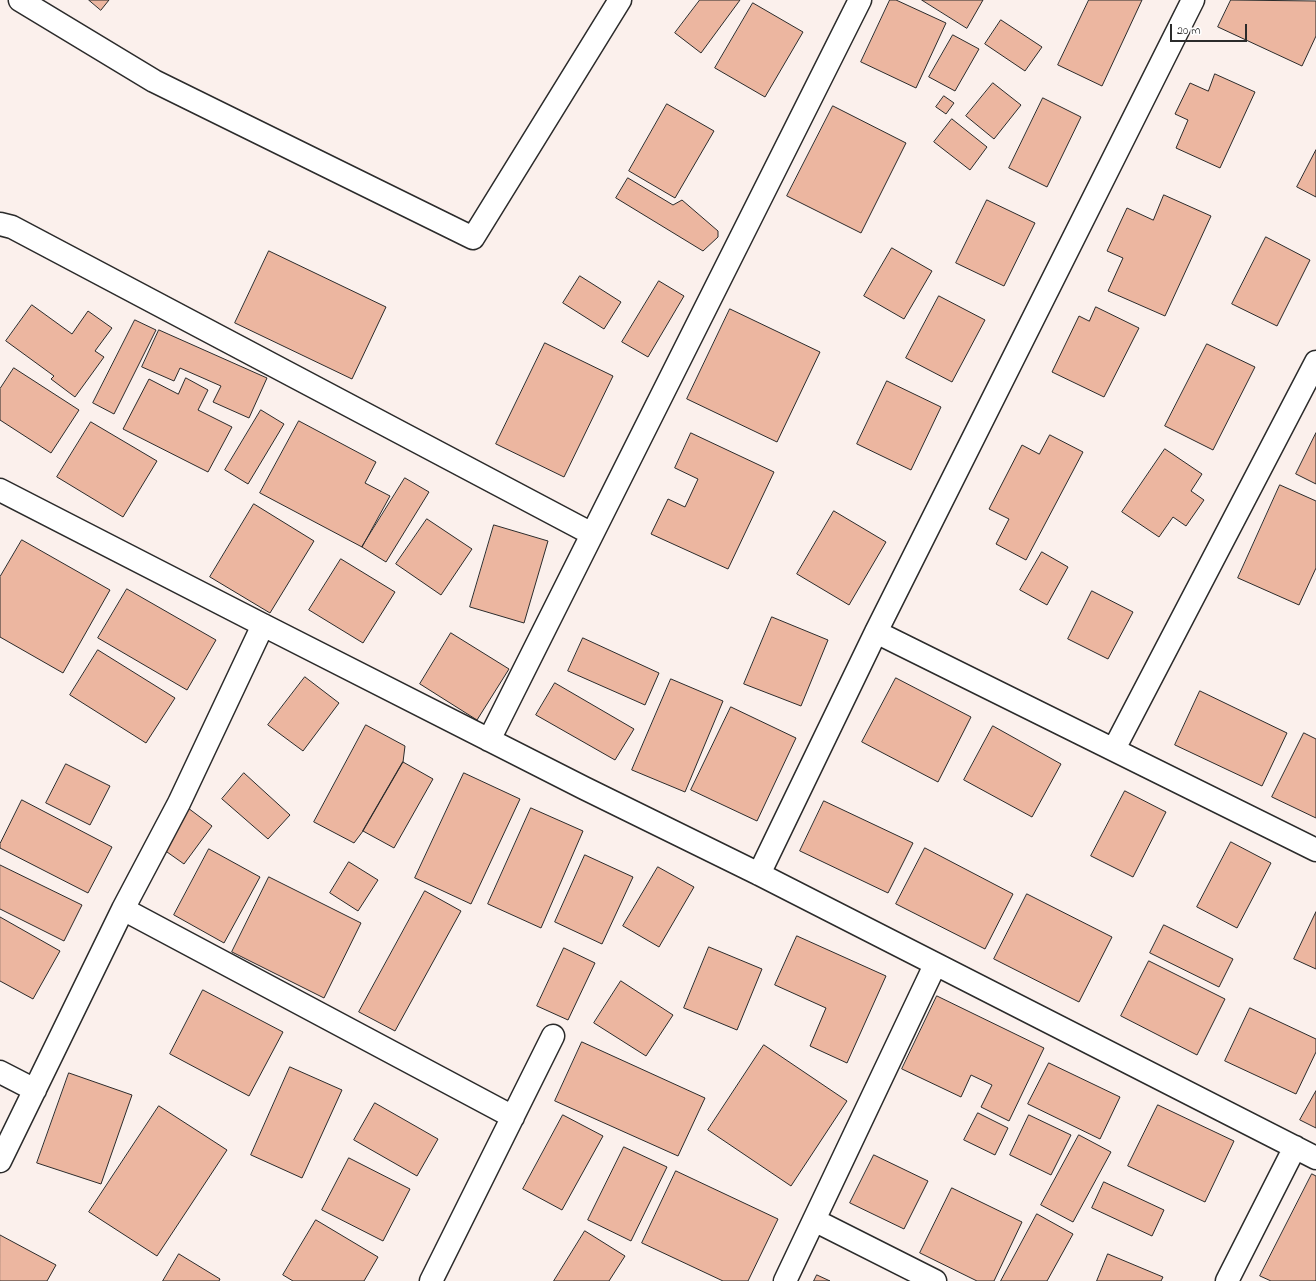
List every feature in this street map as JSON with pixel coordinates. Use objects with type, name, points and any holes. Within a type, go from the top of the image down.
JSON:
[{"type":"street","points":[[20,0],[154,81],[473,238],[620,0]]},
{"type":"street","points":[[489,740],[860,0]]},
{"type":"street","points":[[759,874],[876,632],[1192,0]]},
{"type":"street","points":[[0,224],[12,227],[592,534]]},
{"type":"street","points":[[1114,749],[1316,362]]},
{"type":"street","points":[[0,490],[489,740],[759,874],[1316,1158]]},
{"type":"street","points":[[0,1160],[123,910],[179,803],[263,625]]},
{"type":"street","points":[[876,632],[1316,850]]},
{"type":"street","points":[[123,910],[513,1117]]},
{"type":"street","points":[[785,1281],[936,964]]},
{"type":"street","points":[[432,1281],[553,1036]]},
{"type":"street","points":[[0,1072],[35,1090]]},
{"type":"street","points":[[1227,1281],[1296,1147]]},
{"type":"street","points":[[814,1220],[935,1281]]},
{"type":"building","points":[[89,0],[109,0],[101,10]]},
{"type":"building","points":[[700,0],[740,0],[701,53],[675,33]]},
{"type":"building","points":[[890,0],[896,0],[946,23],[916,88],[861,62]]},
{"type":"building","points":[[922,0],[983,0],[967,28]]},
{"type":"building","points":[[1089,0],[1142,0],[1102,86],[1058,65]]},
{"type":"building","points":[[1231,0],[1316,1],[1316,36],[1302,66],[1218,27]]},
{"type":"building","points":[[753,3],[803,32],[765,97],[715,68]]},
{"type":"building","points":[[1001,20],[1042,47],[1025,71],[985,44]]},
{"type":"building","points":[[953,35],[979,49],[955,91],[929,77]]},
{"type":"building","points":[[1215,74],[1255,92],[1220,168],[1176,148],[1188,120],[1175,114],[1190,83],[1208,91]]},
{"type":"building","points":[[993,83],[1021,105],[994,139],[966,116]]},
{"type":"building","points":[[944,96],[954,103],[946,114],[936,107]]},
{"type":"building","points":[[1043,98],[1081,117],[1047,187],[1009,168]]},
{"type":"building","points":[[667,104],[714,131],[675,198],[629,171]]},
{"type":"building","points":[[833,106],[906,143],[861,233],[787,196]]},
{"type":"building","points":[[952,119],[987,147],[970,170],[934,142]]},
{"type":"building","points":[[1316,150],[1316,197],[1297,187]]},
{"type":"building","points":[[628,178],[673,205],[682,200],[718,231],[718,237],[703,251],[616,198]]},
{"type":"building","points":[[1164,195],[1211,216],[1165,316],[1108,291],[1123,258],[1107,251],[1127,208],[1153,220]]},
{"type":"building","points":[[987,200],[1035,223],[1004,286],[956,263]]},
{"type":"building","points":[[1266,237],[1310,260],[1277,326],[1232,304]]},
{"type":"building","points":[[892,248],[932,271],[904,319],[864,296]]},
{"type":"building","points":[[269,251],[386,307],[352,379],[235,323]]},
{"type":"building","points":[[580,276],[621,302],[604,329],[563,303]]},
{"type":"building","points":[[659,281],[684,296],[648,357],[622,342]]},
{"type":"building","points":[[939,296],[985,320],[952,382],[906,358]]},
{"type":"building","points":[[32,305],[72,334],[88,311],[112,328],[95,351],[104,357],[75,397],[51,379],[54,376],[6,341]]},
{"type":"building","points":[[1096,307],[1139,328],[1104,397],[1052,372],[1079,316],[1089,321]]},
{"type":"building","points":[[730,309],[820,352],[777,442],[687,399]]},
{"type":"building","points":[[135,320],[156,330],[114,414],[93,403]]},
{"type":"building","points":[[159,330],[267,378],[249,418],[213,402],[221,386],[180,368],[174,381],[142,367]]},
{"type":"building","points":[[545,343],[613,376],[564,477],[496,444]]},
{"type":"building","points":[[1207,344],[1255,367],[1213,450],[1165,426]]},
{"type":"building","points":[[14,368],[79,410],[51,453],[0,420],[0,389]]},
{"type":"building","points":[[186,378],[208,390],[198,410],[232,427],[208,472],[123,429],[149,379],[178,394]]},
{"type":"building","points":[[887,381],[941,407],[911,470],[857,444]]},
{"type":"building","points":[[261,410],[284,424],[248,484],[225,470]]},
{"type":"building","points":[[299,421],[376,462],[365,483],[390,496],[362,547],[260,493]]},
{"type":"building","points":[[91,422],[157,461],[123,517],[57,477]]},
{"type":"building","points":[[691,433],[774,472],[728,569],[651,534],[668,499],[685,507],[698,479],[675,468]]},
{"type":"building","points":[[1316,433],[1316,484],[1296,474]]},
{"type":"building","points":[[1050,435],[1083,452],[1026,560],[996,544],[1009,519],[989,509],[1022,445],[1039,454]]},
{"type":"building","points":[[1165,449],[1202,474],[1191,491],[1204,500],[1186,526],[1173,517],[1159,537],[1122,512]]},
{"type":"building","points":[[405,478],[429,492],[386,562],[362,547]]},
{"type":"building","points":[[1280,485],[1316,501],[1316,568],[1299,605],[1238,578]]},
{"type":"building","points":[[254,504],[314,541],[270,613],[210,577]]},
{"type":"building","points":[[834,511],[886,542],[849,605],[797,574]]},
{"type":"building","points":[[427,519],[472,549],[441,595],[396,564]]},
{"type":"building","points":[[494,525],[548,541],[524,623],[470,607]]},
{"type":"building","points":[[22,540],[110,590],[63,673],[0,637],[0,577]]},
{"type":"building","points":[[1042,552],[1068,567],[1047,605],[1020,590]]},
{"type":"building","points":[[341,559],[395,592],[363,643],[309,610]]},
{"type":"building","points":[[127,589],[216,640],[187,690],[98,638]]},
{"type":"building","points":[[1092,591],[1133,612],[1108,659],[1068,639]]},
{"type":"building","points":[[772,617],[828,640],[801,706],[744,684]]},
{"type":"building","points":[[451,633],[509,669],[477,720],[420,684]]},
{"type":"building","points":[[583,638],[659,673],[645,705],[568,671]]},
{"type":"building","points":[[98,650],[175,698],[146,743],[70,695]]},
{"type":"building","points":[[305,677],[339,703],[303,751],[268,725]]},
{"type":"building","points":[[896,678],[971,717],[938,782],[862,742]]},
{"type":"building","points":[[671,679],[723,701],[685,792],[632,770]]},
{"type":"building","points":[[555,683],[634,729],[615,760],[536,715]]},
{"type":"building","points":[[1200,691],[1287,733],[1262,786],[1175,745]]},
{"type":"building","points":[[731,707],[796,738],[757,821],[691,790]]},
{"type":"building","points":[[366,725],[405,746],[403,762],[363,831],[354,843],[314,822]]},
{"type":"building","points":[[993,726],[1061,764],[1032,817],[964,780]]},
{"type":"building","points":[[1304,733],[1316,739],[1316,818],[1272,797]]},
{"type":"building","points":[[403,762],[433,779],[394,848],[363,831]]},
{"type":"building","points":[[66,764],[110,786],[90,825],[46,803]]},
{"type":"building","points":[[244,773],[290,815],[268,839],[222,799]]},
{"type":"building","points":[[464,773],[520,799],[471,904],[415,878]]},
{"type":"building","points":[[1125,791],[1166,812],[1133,877],[1091,856]]},
{"type":"building","points":[[22,800],[112,847],[88,893],[0,848],[0,844]]},
{"type":"building","points":[[824,801],[913,843],[888,893],[800,851]]},
{"type":"building","points":[[188,808],[212,826],[184,864],[160,847]]},
{"type":"building","points":[[531,808],[583,831],[541,928],[488,904]]},
{"type":"building","points":[[1231,842],[1271,863],[1237,928],[1197,907]]},
{"type":"building","points":[[925,848],[1013,894],[985,949],[896,904]]},
{"type":"building","points":[[209,849],[260,877],[224,943],[174,915]]},
{"type":"building","points":[[585,855],[633,877],[602,944],[555,922]]},
{"type":"building","points":[[349,862],[378,880],[358,911],[330,893]]},
{"type":"building","points":[[0,865],[82,905],[64,941],[0,909]]},
{"type":"building","points":[[658,867],[694,887],[659,947],[623,926]]},
{"type":"building","points":[[269,877],[361,923],[324,998],[232,952]]},
{"type":"building","points":[[425,891],[461,911],[395,1031],[359,1012]]},
{"type":"building","points":[[1027,894],[1112,937],[1079,1002],[994,959]]},
{"type":"building","points":[[1316,912],[1316,969],[1294,959]]},
{"type":"building","points":[[0,917],[60,951],[33,999],[0,981]]},
{"type":"building","points":[[1164,925],[1233,959],[1219,987],[1150,953]]},
{"type":"building","points":[[797,936],[886,976],[847,1063],[810,1046],[826,1008],[775,985]]},
{"type":"building","points":[[709,947],[762,969],[737,1030],[684,1008]]},
{"type":"building","points":[[564,948],[595,963],[568,1020],[537,1006]]},
{"type":"building","points":[[1149,961],[1225,999],[1197,1055],[1121,1016]]},
{"type":"building","points":[[621,981],[673,1015],[646,1056],[594,1023]]},
{"type":"building","points":[[203,990],[283,1032],[249,1096],[170,1054]]},
{"type":"building","points":[[937,996],[1044,1048],[1009,1121],[981,1107],[992,1085],[971,1075],[961,1097],[902,1069]]},
{"type":"building","points":[[1250,1008],[1316,1039],[1316,1052],[1296,1094],[1225,1061]]},
{"type":"building","points":[[582,1042],[705,1098],[678,1156],[555,1101]]},
{"type":"building","points":[[764,1045],[847,1101],[791,1186],[708,1130]]},
{"type":"building","points":[[1049,1063],[1120,1097],[1100,1139],[1028,1104]]},
{"type":"building","points":[[290,1067],[342,1090],[302,1178],[251,1155]]},
{"type":"building","points":[[69,1073],[132,1095],[101,1184],[37,1163]]},
{"type":"building","points":[[1316,1091],[1316,1128],[1300,1120]]},
{"type":"building","points":[[375,1103],[438,1139],[417,1176],[354,1140]]},
{"type":"building","points":[[1158,1105],[1234,1141],[1205,1202],[1128,1166]]},
{"type":"building","points":[[159,1106],[227,1150],[157,1256],[89,1212]]},
{"type":"building","points":[[978,1113],[1008,1128],[995,1155],[964,1140]]},
{"type":"building","points":[[563,1115],[603,1136],[562,1210],[523,1189]]},
{"type":"building","points":[[1029,1115],[1071,1135],[1051,1175],[1010,1155]]},
{"type":"building","points":[[1079,1135],[1111,1152],[1073,1222],[1041,1205]]},
{"type":"building","points":[[624,1147],[667,1167],[631,1241],[588,1220]]},
{"type":"building","points":[[874,1155],[928,1181],[904,1229],[850,1203]]},
{"type":"building","points":[[349,1158],[410,1189],[383,1241],[322,1210]]},
{"type":"building","points":[[676,1171],[778,1219],[748,1281],[723,1281],[642,1243]]},
{"type":"building","points":[[1312,1174],[1316,1176],[1316,1281],[1271,1281],[1260,1276]]},
{"type":"building","points":[[1104,1182],[1164,1210],[1152,1236],[1092,1208]]},
{"type":"building","points":[[952,1188],[1022,1222],[994,1281],[977,1281],[920,1253]]},
{"type":"building","points":[[1037,1214],[1073,1234],[1047,1281],[1001,1281]]},
{"type":"building","points":[[316,1220],[378,1257],[364,1281],[293,1281],[283,1275]]},
{"type":"building","points":[[585,1231],[625,1256],[609,1281],[554,1281]]},
{"type":"building","points":[[0,1235],[56,1265],[47,1281],[0,1281]]},
{"type":"building","points":[[179,1254],[220,1279],[219,1281],[163,1281]]},
{"type":"building","points":[[1108,1254],[1163,1277],[1161,1281],[1097,1281]]},
{"type":"building","points":[[817,1275],[830,1281],[814,1281]]}]
